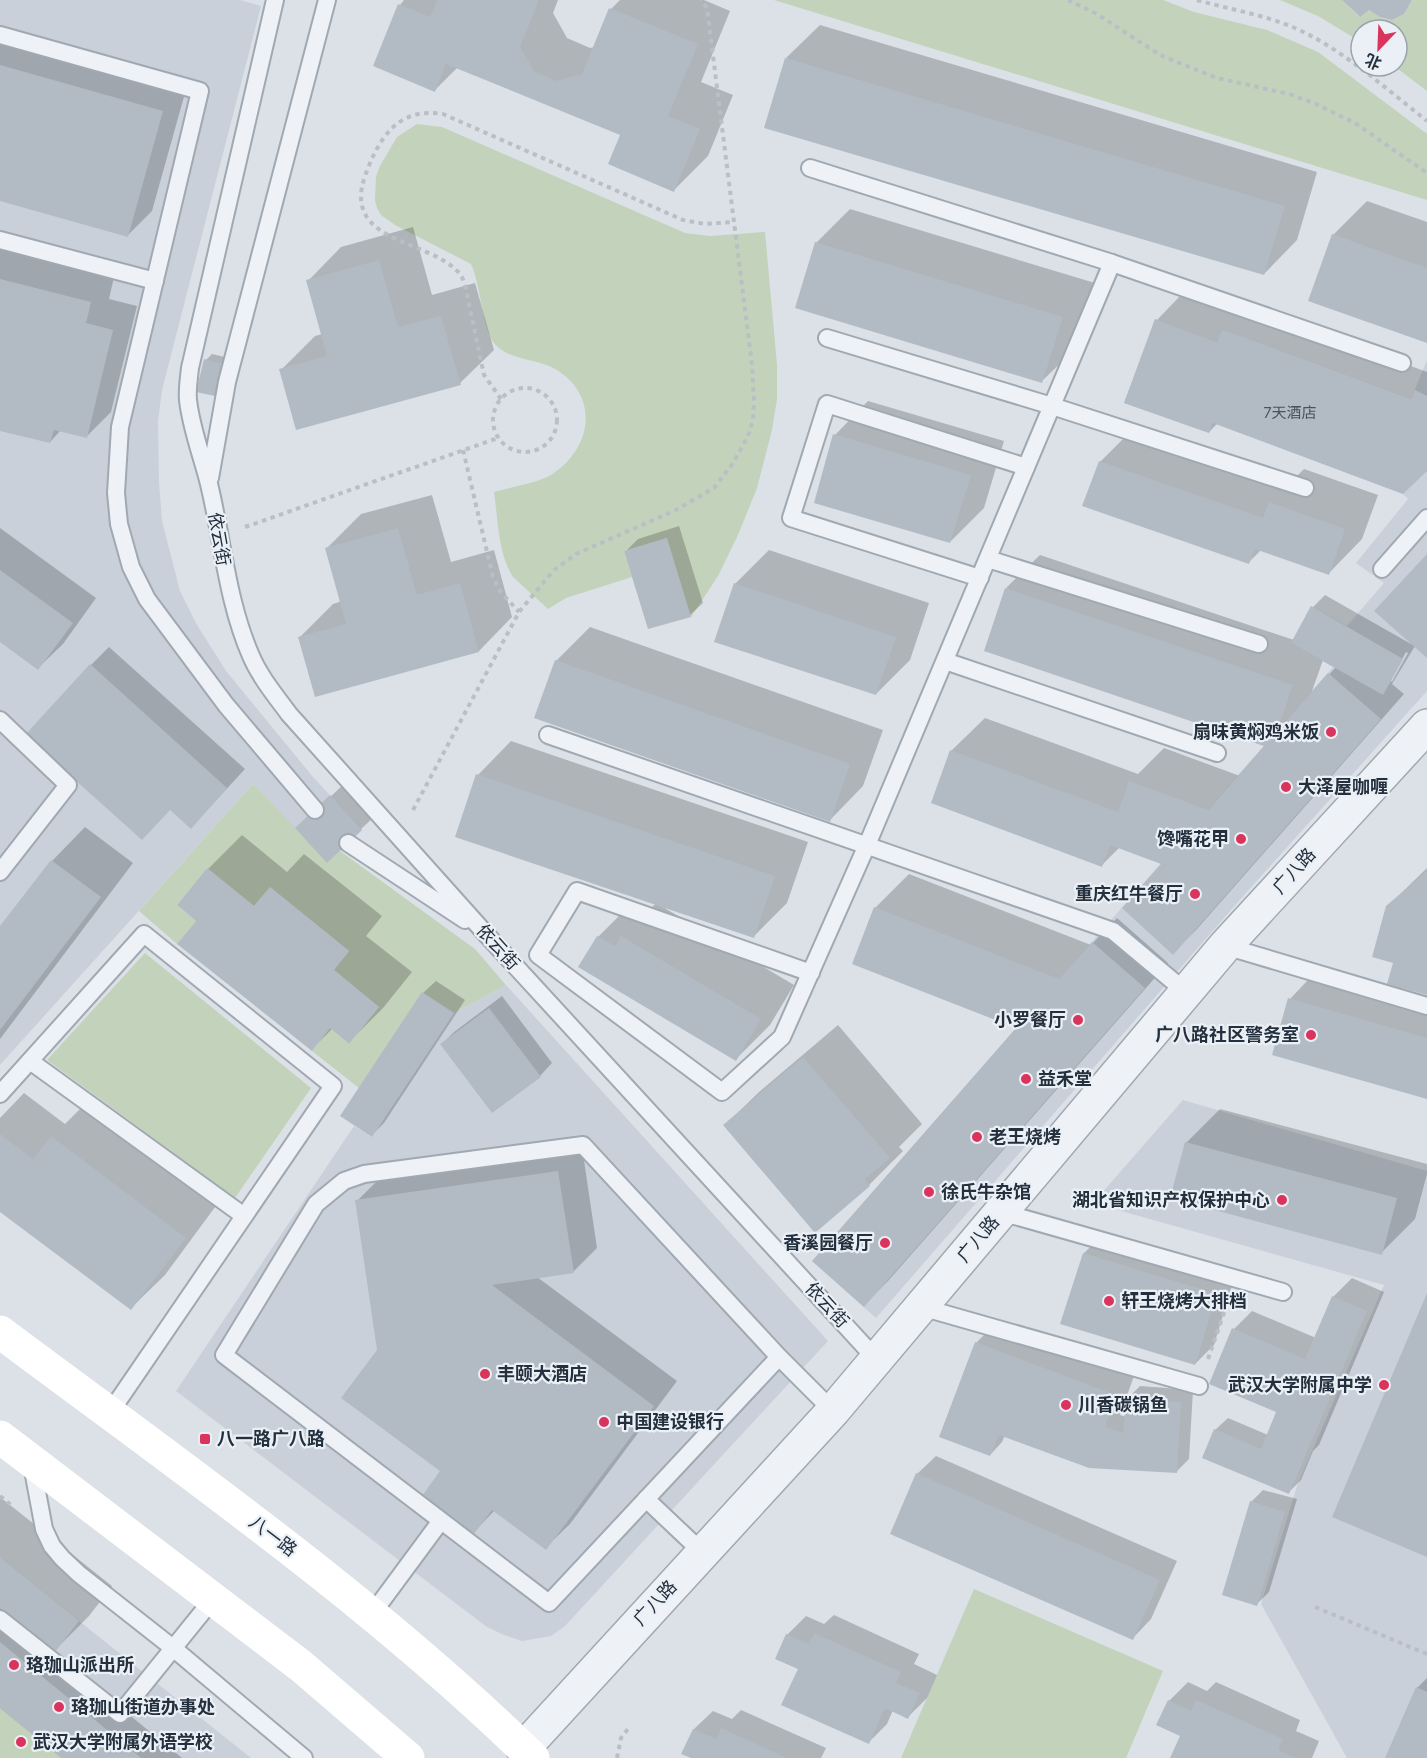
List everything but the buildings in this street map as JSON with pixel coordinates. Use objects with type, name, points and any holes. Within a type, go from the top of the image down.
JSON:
[{"type":"main road","name":"八一路","points":[[0,1332],[287,1546],[372,1614],[528,1754]]},
{"type":"main road","points":[[0,1437],[301,1666],[408,1758]]},
{"type":"street","name":"广八路","points":[[528,1754],[702,1552],[833,1411],[877,1360],[1225,946],[1427,726]]},
{"type":"lane","name":"依云街","points":[[275,0],[190,368],[188,396],[189,409],[209,485],[226,579],[252,658],[289,714],[485,933],[877,1360]]},
{"type":"lane","points":[[209,485],[227,382],[327,0]]},
{"type":"lane","points":[[0,35],[200,91],[120,427],[116,493],[119,524],[131,567],[147,599],[226,705],[315,810]]},
{"type":"lane","points":[[810,168],[1112,263],[1402,363]]},
{"type":"lane","points":[[0,240],[155,281]]},
{"type":"lane","points":[[811,974],[577,891],[538,955],[722,1092],[782,1037],[811,974],[867,845],[1112,263]]},
{"type":"lane","points":[[827,338],[1052,406],[1305,488]]},
{"type":"lane","points":[[980,578],[791,518],[827,404],[1026,467]]},
{"type":"lane","points":[[1382,569],[1427,518]]},
{"type":"lane","points":[[988,559],[1259,644]]},
{"type":"lane","points":[[945,661],[1217,753]]},
{"type":"lane","points":[[0,720],[68,785],[0,872]]},
{"type":"lane","points":[[548,735],[1113,931],[1186,992]]},
{"type":"lane","points":[[348,843],[485,933]]},
{"type":"lane","points":[[0,1094],[144,934],[333,1086],[109,1414]]},
{"type":"lane","points":[[1225,946],[1427,1006]]},
{"type":"lane","points":[[30,1061],[244,1216]]},
{"type":"lane","points":[[780,1357],[549,1603],[224,1356],[316,1204],[344,1181],[364,1173],[582,1145],[833,1411]]},
{"type":"lane","points":[[1001,1212],[1283,1292]]},
{"type":"lane","points":[[921,1306],[1199,1386]]},
{"type":"lane","points":[[31,1461],[44,1529],[52,1546],[79,1574],[173,1648],[304,1758]]},
{"type":"lane","points":[[646,1499],[702,1552]]},
{"type":"lane","points":[[372,1614],[440,1521]]},
{"type":"lane","points":[[0,1619],[120,1714],[213,1599]]},
{"type":"path","points":[[399,837],[519,612],[554,570],[576,554],[701,497],[714,488],[733,463],[748,435],[753,420],[752,365],[707,8],[701,0]]},
{"type":"path","points":[[1068,0],[1097,14],[1160,55],[1217,78],[1289,94],[1316,104],[1354,123],[1427,173]]},
{"type":"path","points":[[1197,0],[1256,14],[1293,27],[1329,47],[1427,121]]},
{"type":"path","points":[[501,399],[484,375],[461,275],[444,261],[376,227],[369,221],[364,209],[361,193],[368,167],[381,143],[399,122],[418,113],[443,114],[683,220],[705,224],[733,222]]},
{"type":"path","points":[[520,388],[530,388],[548,399],[557,417],[552,437],[535,450],[525,452],[515,450],[498,438],[493,418],[501,399],[520,388]]},
{"type":"path","points":[[219,537],[498,438]]},
{"type":"path","points":[[463,450],[493,577],[500,591],[519,612]]},
{"type":"path","points":[[1199,1386],[1235,1278]]},
{"type":"path","points":[[1316,1607],[1427,1654]]},
{"type":"path","points":[[617,1758],[621,1738],[630,1726]]},
{"type":"shaded area","points":[[0,0],[240,0],[261,6],[162,390],[158,421],[162,521],[180,591],[197,625],[226,671],[313,777],[362,830],[327,863],[253,784],[0,1065]]},
{"type":"shaded area","points":[[1155,319],[1217,342],[1222,329],[1411,399],[1427,360],[1427,691],[1237,903],[876,1318],[812,1261],[1333,667],[1291,643],[1311,606],[1347,626],[1384,583],[1356,563],[1408,499],[1403,494],[1214,423],[1209,433],[1124,403]]},
{"type":"shaded area","points":[[506,985],[828,1341],[565,1626],[551,1636],[522,1641],[487,1627],[176,1391],[354,1126],[372,1137],[454,1013]]},
{"type":"shaded area","name":"武汉大学附属中学","points":[[1183,1100],[1427,1171],[1427,1758],[1347,1758],[1261,1604],[1297,1486],[1384,1285],[1093,1203]]},
{"type":"shaded area","points":[[0,1557],[79,1621],[251,1758],[0,1758]]},
{"type":"green space","points":[[774,0],[1163,0],[1194,12],[1267,30],[1318,52],[1349,75],[1349,78],[1353,78],[1427,134],[1427,200]]},
{"type":"green space","points":[[1280,0],[1342,0],[1359,17],[1369,10],[1384,18],[1349,18],[1349,35],[1318,16]]},
{"type":"green space","points":[[1412,0],[1427,0],[1427,91],[1409,77],[1409,18],[1396,18],[1404,14]]},
{"type":"green space","points":[[417,124],[442,127],[685,233],[710,236],[765,232],[777,365],[777,399],[772,430],[757,488],[738,535],[718,576],[691,617],[666,538],[624,551],[632,577],[566,598],[548,609],[513,577],[501,547],[494,492],[545,478],[565,464],[582,437],[586,423],[585,408],[580,394],[571,381],[557,370],[507,353],[494,343],[487,328],[471,264],[395,225],[381,215],[375,200],[376,177],[380,166],[397,137]]},
{"type":"green space","points":[[253,784],[328,862],[340,851],[475,949],[506,985],[454,1013],[359,1088],[312,1051],[330,1028],[349,1044],[379,1007],[334,970],[349,951],[270,887],[254,906],[207,868],[177,905],[196,921],[177,944],[139,911]]},
{"type":"green space","points":[[145,953],[311,1088],[235,1198],[47,1060]]},
{"type":"green space","points":[[974,1589],[1163,1671],[1126,1758],[901,1758]]},
{"type":"green space","name":"武汉大学附属外语学校","points":[[0,1708],[61,1758],[0,1758]]},
{"type":"place","name":"扇味黄焖鸡米饭","points":[[1331,732]]},
{"type":"place","name":"大泽屋咖喱","points":[[1286,787]]},
{"type":"place","name":"馋嘴花甲","points":[[1241,839]]},
{"type":"place","name":"重庆红牛餐厅","points":[[1195,894]]},
{"type":"place","name":"小罗餐厅","points":[[1078,1020]]},
{"type":"place","name":"广八路社区警务室","points":[[1311,1035]]},
{"type":"place","name":"益禾堂","points":[[1026,1079]]},
{"type":"place","name":"老王烧烤","points":[[977,1137]]},
{"type":"place","name":"徐氏牛杂馆","points":[[929,1192]]},
{"type":"place","name":"湖北省知识产权保护中心","points":[[1282,1200]]},
{"type":"place","name":"香溪园餐厅","points":[[885,1243]]},
{"type":"place","name":"轩王烧烤大排档","points":[[1109,1301]]},
{"type":"place","name":"丰颐大酒店","points":[[485,1374]]},
{"type":"place","name":"武汉大学附属中学","points":[[1384,1385]]},
{"type":"place","name":"川香碳锅鱼","points":[[1066,1405]]},
{"type":"place","name":"中国建设银行","points":[[604,1422]]},
{"type":"place","name":"八一路广八路","points":[[205,1439]]},
{"type":"place","name":"珞珈山派出所","points":[[14,1665]]},
{"type":"place","name":"珞珈山街道办事处","points":[[59,1707]]},
{"type":"place","name":"武汉大学附属外语学校","points":[[21,1742]]}]
